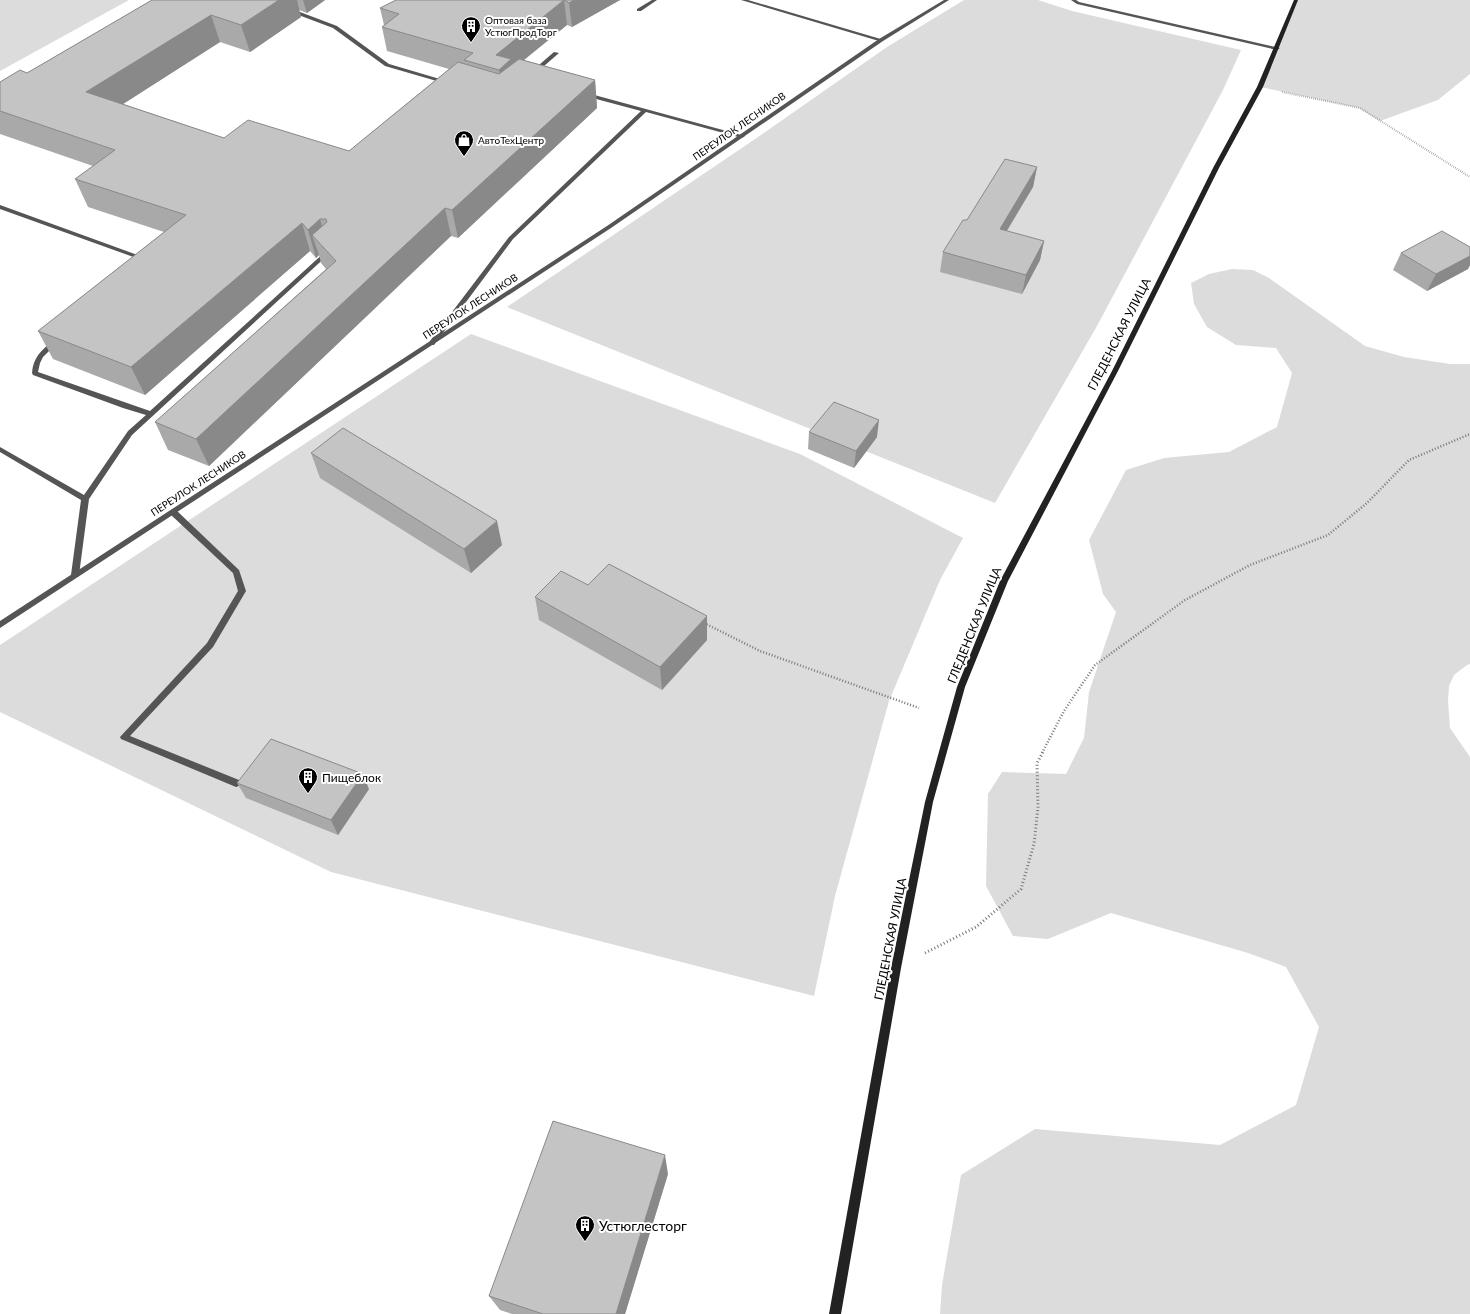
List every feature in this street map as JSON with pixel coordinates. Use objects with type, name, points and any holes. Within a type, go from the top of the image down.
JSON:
[{"type":"main road","name":"ГЛЕДЕНСКАЯ УЛИЦА","points":[[835,1314],[896,968],[929,802],[961,687],[1004,581],[1115,371],[1216,168],[1260,87],[1296,0]]},
{"type":"street","points":[[639,10],[655,0]]},
{"type":"street","points":[[743,0],[881,40]]},
{"type":"street","name":"ПЕРЕУЛОК ЛЕСНИКОВ","points":[[0,624],[609,227],[881,40],[947,0]]},
{"type":"street","points":[[1073,0],[1077,3],[1277,48]]},
{"type":"street","points":[[285,8],[335,27],[387,64],[453,83]]},
{"type":"street","points":[[532,73],[556,53]]},
{"type":"street","points":[[578,92],[742,136]]},
{"type":"street","points":[[432,343],[511,238],[645,110]]},
{"type":"street","points":[[0,207],[141,258],[146,264],[144,269]]},
{"type":"street","points":[[75,575],[85,498],[130,433],[331,248]]},
{"type":"street","points":[[62,336],[44,351],[36,363],[36,373],[151,414]]},
{"type":"street","points":[[0,449],[85,498]]},
{"type":"street","points":[[173,512],[236,572],[242,591],[210,645],[124,737],[236,783]]},
{"type":"path","points":[[1260,87],[1360,108],[1470,177]]},
{"type":"path","points":[[896,968],[976,927],[1021,889],[1034,844],[1038,807],[1037,763],[1064,711],[1095,665],[1185,600],[1250,565],[1328,535],[1367,503],[1409,460],[1470,434]]},
{"type":"path","points":[[704,622],[760,651],[919,708]]},
{"type":"shaded area","points":[[0,0],[129,0],[0,71]]},
{"type":"shaded area","points":[[964,0],[1038,0],[1072,11],[1241,50],[1223,90],[1097,326],[995,503],[507,307],[758,137],[887,47]]},
{"type":"shaded area","points":[[1296,0],[1470,0],[1470,74],[1438,100],[1380,121],[1359,108],[1260,87]]},
{"type":"shaded area","points":[[1232,269],[1253,270],[1269,278],[1365,346],[1404,357],[1450,364],[1470,364],[1470,664],[1454,675],[1449,686],[1448,701],[1450,728],[1470,757],[1470,1314],[940,1314],[942,1285],[961,1175],[1035,1129],[1220,1145],[1296,1105],[1319,1027],[1286,967],[1248,953],[1111,913],[1048,939],[1013,936],[986,886],[988,794],[1002,772],[1066,774],[1084,738],[1089,692],[1116,612],[1103,594],[1089,540],[1126,470],[1164,458],[1229,452],[1277,427],[1292,373],[1276,348],[1236,345],[1207,327],[1194,304],[1191,283],[1209,274]]},
{"type":"shaded area","points":[[471,334],[800,454],[963,538],[940,580],[889,701],[835,896],[814,996],[331,872],[0,712],[0,645]]},
{"type":"building","points":[[152,0],[279,0],[241,25],[211,15],[86,92],[224,138],[248,120],[349,151],[458,62],[499,74],[519,59],[595,80],[452,210],[445,208],[196,439],[155,422],[336,261],[312,235],[327,222],[326,219],[320,219],[308,230],[302,223],[131,367],[38,331],[186,215],[75,179],[115,150],[0,111],[0,82],[20,70],[27,73]]},
{"type":"building","points":[[396,0],[564,0],[496,55],[511,59],[499,70],[464,60],[473,53],[382,27],[399,14],[380,8]]},
{"type":"building","points":[[564,0],[574,0],[569,3]]},
{"type":"building","points":[[1005,159],[1037,167],[1000,229],[1044,241],[1026,275],[943,252],[963,220],[967,220]]},
{"type":"building","points":[[1442,231],[1470,247],[1470,256],[1436,274],[1401,253]]},
{"type":"building","points":[[834,402],[879,420],[856,451],[809,432]]},
{"type":"building","points":[[343,428],[497,521],[464,549],[311,453]]},
{"type":"building","points":[[609,564],[707,616],[660,667],[535,597],[561,571],[588,585]]},
{"type":"building","name":"Пищеблок","points":[[271,739],[363,774],[331,820],[237,783]]},
{"type":"building","name":"Устюглесторг","points":[[553,1121],[665,1155],[616,1314],[543,1314],[489,1296]]},
{"type":"place","name":"Оптовая база УстюгПродТорг","points":[[471,43]]},
{"type":"place","name":"АвтоТехЦентр","points":[[464,157]]},
{"type":"place","name":"Пищеблок","points":[[308,794]]},
{"type":"place","name":"Устюглесторг","points":[[585,1242]]}]
